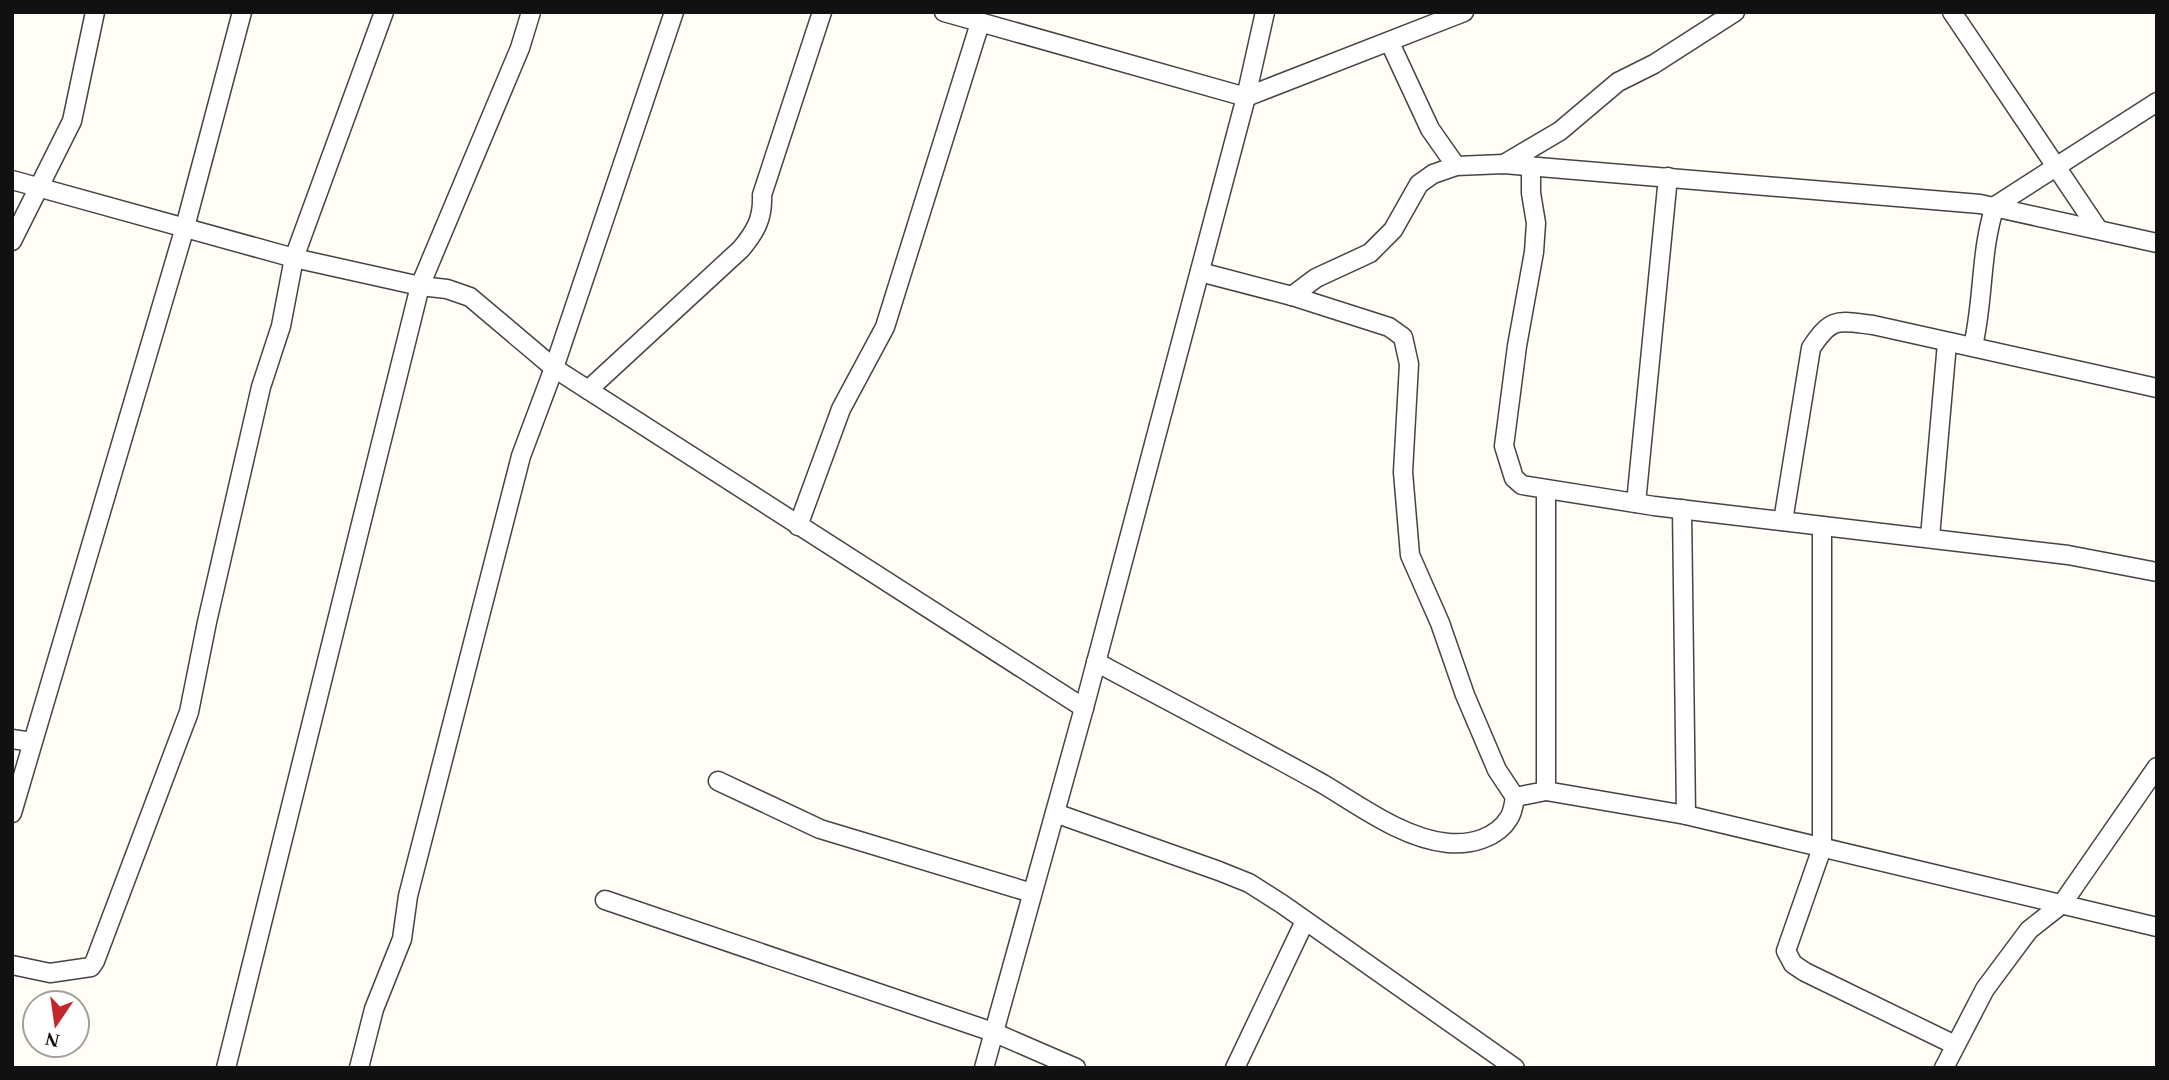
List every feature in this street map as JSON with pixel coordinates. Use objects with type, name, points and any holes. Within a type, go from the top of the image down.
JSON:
[{"type":"street","points":[[12,241],[72,121],[95,12]]},
{"type":"street","points":[[12,813],[185,227],[242,12]]},
{"type":"street","points":[[12,965],[50,973],[91,967],[95,961],[189,712],[206,621],[261,387],[281,326],[294,258],[384,12]]},
{"type":"street","points":[[226,1068],[420,286],[520,48],[531,12]]},
{"type":"street","points":[[359,1068],[374,1009],[402,939],[408,896],[521,456],[554,368],[674,12]]},
{"type":"street","points":[[589,390],[741,249],[755,232],[763,212],[762,195],[822,12]]},
{"type":"street","points":[[944,12],[1247,97],[1390,43],[1432,20],[1464,12]]},
{"type":"street","points":[[984,1068],[1084,708],[1247,97],[1265,12]]},
{"type":"street","points":[[1504,164],[1560,131],[1618,82],[1654,64],[1735,12]]},
{"type":"street","points":[[1952,12],[2098,229]]},
{"type":"street","points":[[798,526],[841,409],[885,327],[981,23]]},
{"type":"street","points":[[1390,43],[1430,129],[1456,166]]},
{"type":"street","points":[[1973,346],[1990,222],[1995,206],[2157,102]]},
{"type":"street","points":[[1292,296],[1317,278],[1370,253],[1393,230],[1419,184],[1433,174],[1456,166],[1531,166],[1995,206],[2157,243]]},
{"type":"street","points":[[1531,166],[1531,193],[1536,223],[1534,252],[1517,346],[1504,446],[1514,478],[1522,485],[1682,509],[2068,555],[2157,572]]},
{"type":"street","points":[[1636,503],[1668,177]]},
{"type":"street","points":[[12,180],[294,258],[420,286],[447,289],[470,297],[554,368],[1084,708]]},
{"type":"street","points":[[1096,662],[1378,817],[1421,836],[1448,843],[1475,842],[1493,834],[1510,817],[1515,797],[1497,770],[1465,695],[1440,623],[1410,555],[1403,472],[1409,364],[1403,337],[1389,327],[1292,296],[1200,272]]},
{"type":"street","points":[[1783,521],[1811,348],[1823,329],[1840,321],[1973,346],[2157,388]]},
{"type":"street","points":[[1930,537],[1947,342]]},
{"type":"street","points":[[1546,490],[1546,791]]},
{"type":"street","points":[[1682,509],[1686,816]]},
{"type":"street","points":[[1822,526],[1822,848],[1786,951],[1793,964],[1955,1045]]},
{"type":"street","points":[[12,739],[32,741]]},
{"type":"street","points":[[1944,1068],[1985,989],[2022,937],[2062,904],[2157,767]]},
{"type":"street","points":[[718,781],[820,830],[1032,893]]},
{"type":"street","points":[[1515,797],[1546,791],[1686,816],[2157,927]]},
{"type":"street","points":[[1055,813],[1249,883],[1515,1068]]},
{"type":"street","points":[[606,900],[993,1032],[1076,1068]]},
{"type":"street","points":[[1236,1068],[1305,921]]}]
